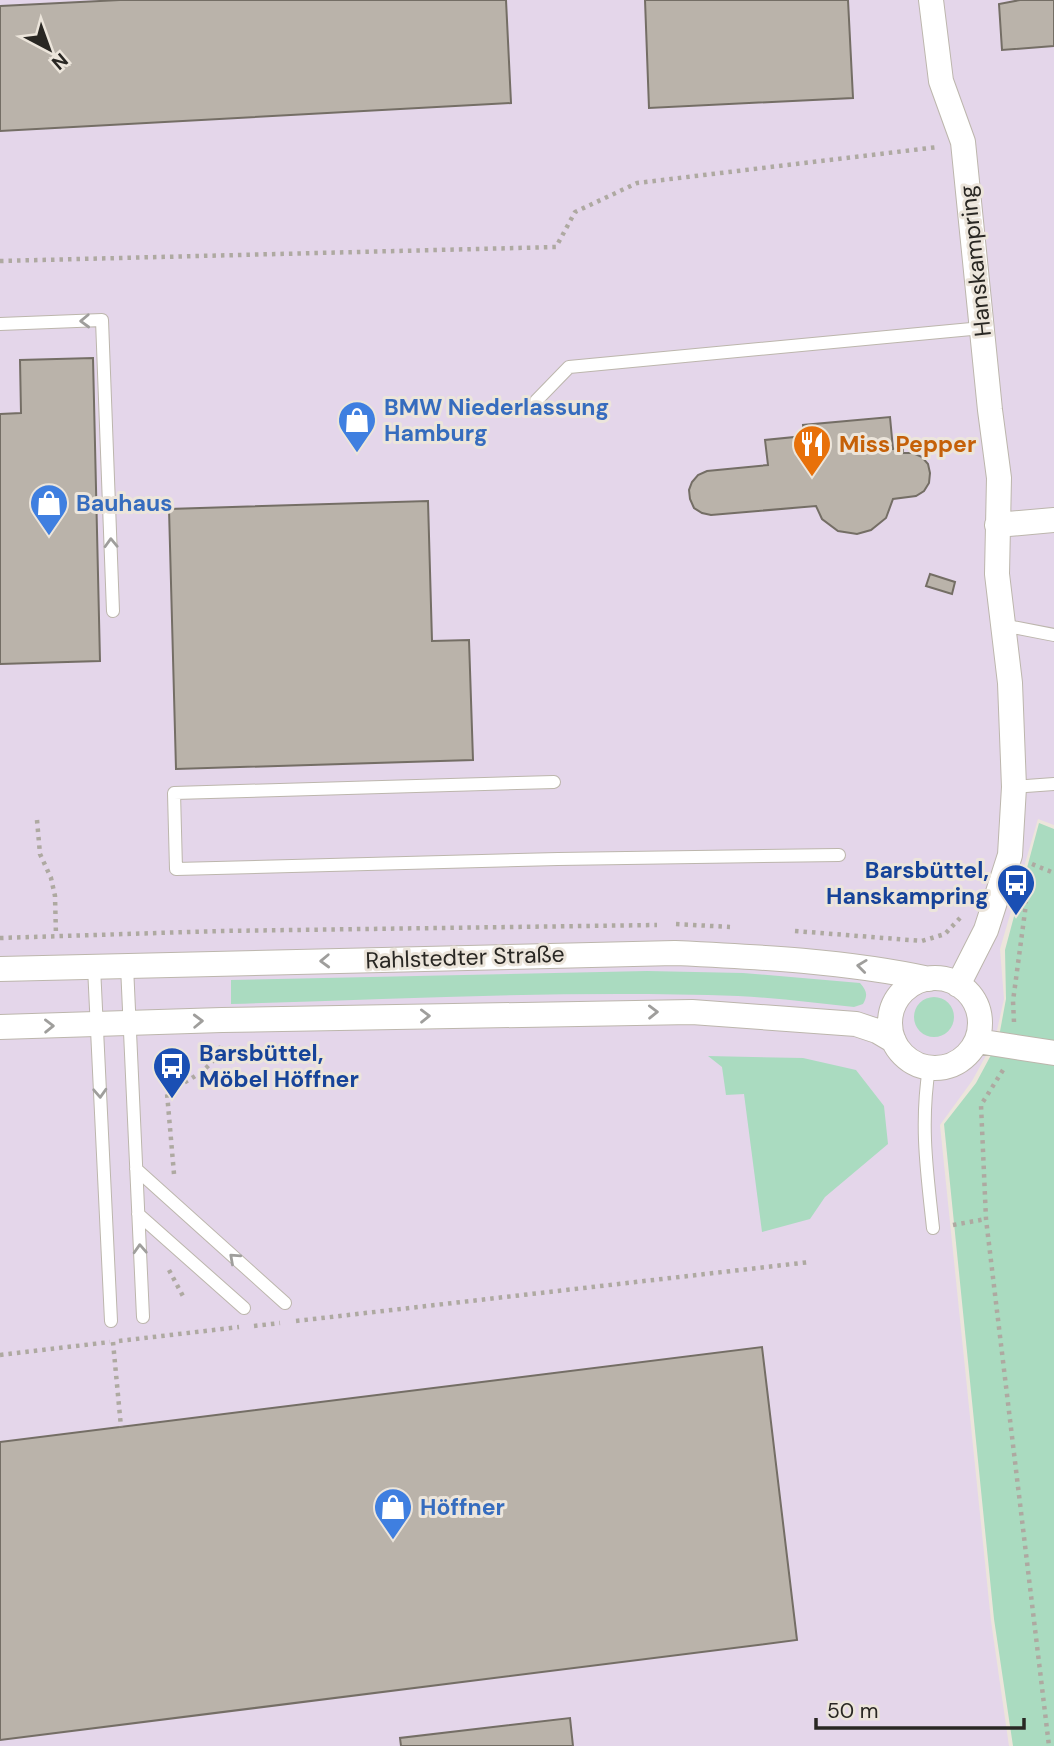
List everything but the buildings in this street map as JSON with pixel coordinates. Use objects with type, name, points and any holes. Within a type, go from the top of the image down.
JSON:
[{"type":"street","name":"Hanskampring","points":[[931,0],[941,81],[963,142],[999,478],[997,574],[1010,683],[1014,787],[1010,855],[986,930],[958,985]]},
{"type":"street","points":[[997,525],[1054,520]]},
{"type":"street","name":"Rahlstedter Straße","points":[[0,969],[675,953],[854,965],[929,979],[944,979],[958,985]]},
{"type":"street","points":[[894,1041],[891,1019],[895,1004],[909,987],[929,979]]},
{"type":"street","points":[[0,1027],[222,1020],[692,1012],[856,1024],[877,1031],[894,1041],[905,1057],[916,1065],[929,1068],[949,1067],[960,1061],[977,1041],[980,1029],[978,1009],[968,992],[958,985]]},
{"type":"street","points":[[977,1041],[1054,1053]]},
{"type":"lane","points":[[0,324],[102,320],[113,611]]},
{"type":"lane","points":[[536,401],[569,366],[982,328]]},
{"type":"lane","points":[[1002,625],[1054,635]]},
{"type":"lane","points":[[554,782],[174,793],[176,869],[839,855]]},
{"type":"lane","points":[[1014,787],[1054,784]]},
{"type":"lane","points":[[127,966],[143,1317]]},
{"type":"lane","points":[[94,967],[111,1321]]},
{"type":"lane","points":[[929,1068],[924,1102],[924,1143],[933,1228]]},
{"type":"lane","points":[[136,1169],[285,1303]]},
{"type":"lane","points":[[138,1214],[244,1308]]},
{"type":"path","points":[[0,261],[556,247],[575,212],[638,183],[963,142]]},
{"type":"path","points":[[37,820],[40,854],[51,878],[55,896],[56,936]]},
{"type":"path","points":[[1010,855],[1026,904],[1013,1001],[1015,1040],[1000,1077],[981,1105],[986,1219],[1049,1746]]},
{"type":"path","points":[[787,931],[922,941],[945,934],[965,914]]},
{"type":"path","points":[[0,938],[535,926],[691,924],[732,927]]},
{"type":"path","points":[[179,1182],[172,1165],[167,1093],[214,1060],[219,1054],[222,1038]]},
{"type":"path","points":[[933,1228],[986,1219]]},
{"type":"path","points":[[165,1262],[184,1298]]},
{"type":"path","points":[[0,1354],[810,1262]]},
{"type":"path","points":[[186,1324],[187,1333]]},
{"type":"path","points":[[113,1342],[121,1427]]},
{"type":"shaded area","points":[[0,0],[1054,0],[1054,825],[1038,819],[1000,949],[1004,999],[995,1039],[972,1081],[940,1125],[991,1621],[1009,1746],[0,1746]]},
{"type":"green space","points":[[1039,823],[1054,829],[1054,1746],[1013,1746],[994,1619],[944,1124],[976,1083],[998,1042],[1006,999],[1005,950]]},
{"type":"green space","points":[[647,971],[743,973],[860,983],[866,996],[863,1004],[854,1007],[782,999],[675,994],[485,996],[231,1004],[231,980]]},
{"type":"green space","points":[[934,997],[942,998],[948,1003],[953,1009],[953,1025],[948,1031],[942,1036],[934,1037],[926,1036],[920,1031],[915,1025],[914,1017],[915,1009],[920,1003],[926,998]]},
{"type":"green space","points":[[708,1056],[803,1058],[856,1070],[884,1106],[888,1144],[825,1197],[810,1219],[762,1232],[744,1094],[726,1095],[722,1067]]},
{"type":"place","name":"BMW Niederlassung Hamburg","points":[[357,454]]},
{"type":"place","name":"Miss Pepper","points":[[812,478]]},
{"type":"place","name":"Bauhaus","points":[[49,537]]},
{"type":"place","name":"Barsbüttel, Hanskampring","points":[[1016,917]]},
{"type":"place","name":"Barsbüttel, Möbel Höffner","points":[[172,1100]]},
{"type":"place","name":"Höffner","points":[[393,1541]]}]
